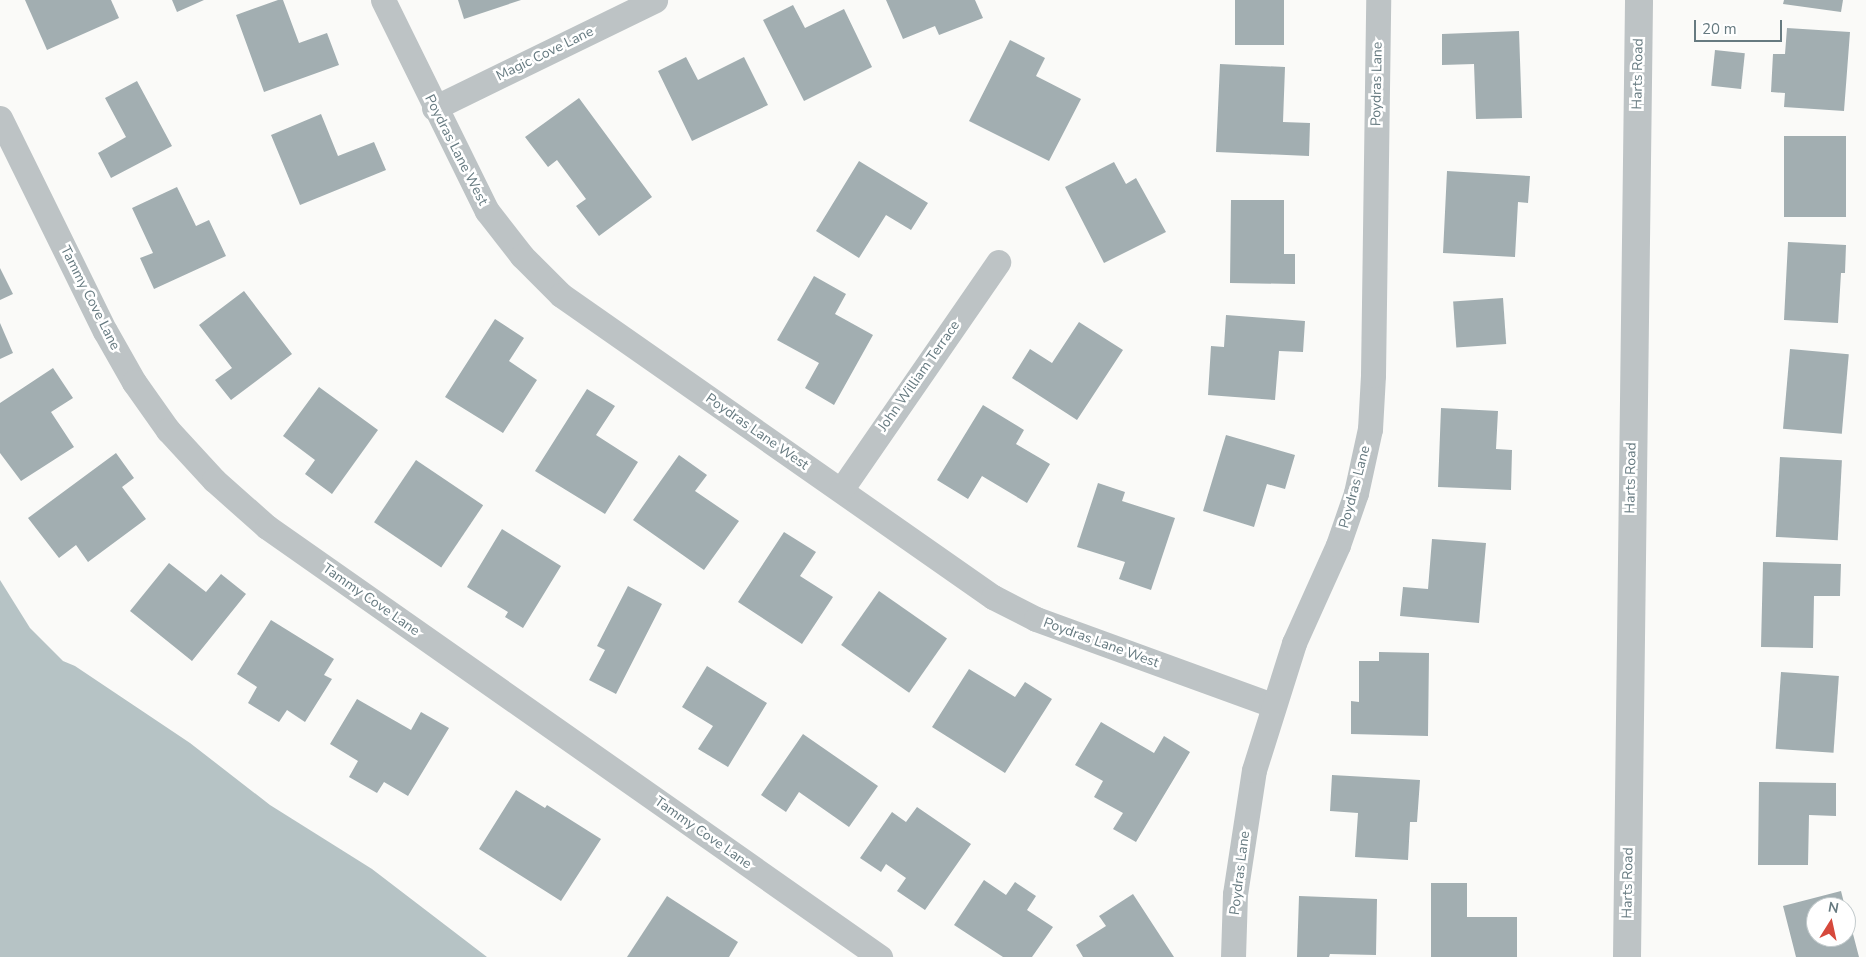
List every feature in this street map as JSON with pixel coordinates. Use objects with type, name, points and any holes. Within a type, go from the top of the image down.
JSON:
[{"type":"street","name":"Poydras Lane West","points":[[383,0],[434,108],[487,211],[522,256],[561,295],[993,597],[1036,619],[1272,705]]},
{"type":"street","name":"Magic Cove Lane","points":[[434,108],[655,0]]},
{"type":"street","name":"Poydras Lane","points":[[1233,957],[1235,894],[1254,770],[1272,705],[1294,643],[1338,545],[1356,493],[1370,429],[1373,374],[1378,0]]},
{"type":"street","name":"Harts Road","points":[[1627,957],[1640,0]]},
{"type":"street","name":"Tammy Cove Lane","points":[[0,118],[105,331],[134,382],[168,430],[214,480],[268,527],[880,957]]},
{"type":"street","name":"John William Terrace","points":[[841,490],[998,262]]},
{"type":"shaded area","points":[[0,580],[30,628],[63,661],[75,666],[190,743],[270,805],[372,869],[487,957],[0,957]]},
{"type":"building","points":[[25,0],[111,0],[119,18],[47,50]]},
{"type":"building","points":[[172,0],[204,0],[177,12]]},
{"type":"building","points":[[278,0],[283,0],[299,43],[327,33],[339,65],[264,92],[236,15]]},
{"type":"building","points":[[458,0],[521,0],[464,19]]},
{"type":"building","points":[[886,0],[975,0],[983,18],[939,35],[935,26],[903,39]]},
{"type":"building","points":[[1235,0],[1284,0],[1284,45],[1235,45]]},
{"type":"building","points":[[1784,0],[1843,0],[1841,12],[1783,4]]},
{"type":"building","points":[[793,5],[805,28],[844,9],[872,67],[804,101],[763,20]]},
{"type":"building","points":[[1787,28],[1850,32],[1844,111],[1784,107],[1785,93],[1771,92],[1773,54],[1785,54]]},
{"type":"building","points":[[1519,31],[1522,118],[1476,119],[1474,64],[1442,65],[1442,34]]},
{"type":"building","points":[[1010,40],[1045,58],[1036,76],[1081,99],[1049,161],[969,121]]},
{"type":"building","points":[[1715,50],[1745,53],[1741,89],[1711,86]]},
{"type":"building","points":[[686,57],[698,80],[744,57],[768,105],[692,141],[658,71]]},
{"type":"building","points":[[1220,64],[1285,67],[1283,122],[1310,123],[1309,156],[1216,152]]},
{"type":"building","points":[[137,81],[172,146],[111,178],[98,153],[126,137],[105,98]]},
{"type":"building","points":[[579,98],[652,197],[599,236],[576,206],[586,199],[557,160],[548,167],[525,137]]},
{"type":"building","points":[[321,114],[338,156],[374,142],[386,170],[300,205],[271,135]]},
{"type":"building","points":[[1784,136],[1846,136],[1846,217],[1784,217]]},
{"type":"building","points":[[859,161],[928,203],[911,230],[886,215],[859,258],[816,231]]},
{"type":"building","points":[[1114,162],[1126,184],[1136,178],[1166,232],[1104,263],[1065,187]]},
{"type":"building","points":[[1447,171],[1530,176],[1528,203],[1518,202],[1515,257],[1443,253]]},
{"type":"building","points":[[177,187],[196,226],[209,220],[226,256],[154,289],[140,258],[153,253],[132,208]]},
{"type":"building","points":[[1231,200],[1284,200],[1284,254],[1295,254],[1295,284],[1230,283]]},
{"type":"building","points":[[1788,242],[1846,245],[1845,273],[1841,273],[1838,323],[1784,320]]},
{"type":"building","points":[[0,268],[13,294],[0,300]]},
{"type":"building","points":[[814,276],[846,294],[835,314],[873,335],[834,405],[805,388],[819,363],[777,340]]},
{"type":"building","points":[[244,291],[292,354],[231,400],[215,380],[232,368],[199,325]]},
{"type":"building","points":[[1503,298],[1506,344],[1456,347],[1453,301]]},
{"type":"building","points":[[1226,315],[1305,321],[1303,352],[1279,351],[1275,400],[1208,395],[1211,346],[1224,347]]},
{"type":"building","points":[[495,319],[524,338],[509,361],[537,380],[503,433],[445,397]]},
{"type":"building","points":[[1079,322],[1123,350],[1077,420],[1012,378],[1030,349],[1052,363]]},
{"type":"building","points":[[0,323],[13,353],[0,359]]},
{"type":"building","points":[[1790,349],[1849,354],[1842,434],[1783,429]]},
{"type":"building","points":[[53,368],[73,398],[51,412],[74,447],[21,481],[0,453],[0,403]]},
{"type":"building","points":[[319,387],[378,430],[332,494],[305,474],[315,460],[283,436]]},
{"type":"building","points":[[587,389],[615,406],[596,435],[638,462],[605,514],[535,471]]},
{"type":"building","points":[[983,405],[1024,430],[1016,444],[1050,464],[1027,503],[982,476],[968,499],[937,480]]},
{"type":"building","points":[[1441,408],[1498,411],[1496,449],[1512,450],[1511,490],[1438,487]]},
{"type":"building","points":[[1226,435],[1295,455],[1285,489],[1267,484],[1254,527],[1203,511]]},
{"type":"building","points":[[116,453],[134,478],[122,487],[146,519],[88,562],[76,545],[59,558],[28,518]]},
{"type":"building","points":[[679,455],[707,475],[695,491],[739,521],[704,570],[633,520]]},
{"type":"building","points":[[1780,457],[1842,460],[1838,540],[1776,537]]},
{"type":"building","points":[[416,460],[483,505],[441,567],[374,522]]},
{"type":"building","points":[[1098,483],[1125,492],[1122,501],[1175,518],[1151,590],[1119,579],[1125,562],[1077,547]]},
{"type":"building","points":[[502,529],[561,566],[523,628],[505,617],[508,612],[467,587]]},
{"type":"building","points":[[784,532],[816,552],[800,576],[833,597],[802,644],[738,602]]},
{"type":"building","points":[[1432,539],[1486,543],[1479,623],[1400,616],[1403,587],[1428,589]]},
{"type":"building","points":[[1763,562],[1841,564],[1840,596],[1814,596],[1813,648],[1761,647]]},
{"type":"building","points":[[169,563],[206,592],[221,574],[246,594],[192,661],[130,611]]},
{"type":"building","points":[[628,586],[662,604],[616,694],[589,680],[605,650],[597,646]]},
{"type":"building","points":[[879,591],[947,639],[909,693],[841,645]]},
{"type":"building","points":[[271,620],[334,659],[324,675],[332,679],[305,722],[287,710],[279,722],[248,703],[257,687],[237,674]]},
{"type":"building","points":[[1379,652],[1429,653],[1428,736],[1351,734],[1351,701],[1359,702],[1359,661],[1379,661]]},
{"type":"building","points":[[707,666],[767,703],[728,767],[698,749],[713,726],[682,707]]},
{"type":"building","points":[[969,669],[1015,697],[1025,682],[1052,699],[1005,773],[932,727]]},
{"type":"building","points":[[1781,672],[1839,676],[1833,753],[1776,749]]},
{"type":"building","points":[[357,699],[411,730],[421,712],[449,728],[408,796],[384,782],[377,793],[349,777],[358,761],[330,744]]},
{"type":"building","points":[[1101,722],[1154,753],[1164,736],[1190,752],[1136,842],[1113,829],[1123,813],[1094,797],[1103,781],[1075,765]]},
{"type":"building","points":[[803,734],[878,786],[849,827],[799,792],[786,812],[761,795]]},
{"type":"building","points":[[1332,775],[1420,780],[1417,822],[1410,822],[1408,860],[1355,857],[1358,813],[1330,811]]},
{"type":"building","points":[[1759,782],[1836,783],[1836,816],[1809,815],[1808,865],[1758,865]]},
{"type":"building","points":[[516,790],[545,808],[547,805],[601,839],[561,901],[479,849]]},
{"type":"building","points":[[917,807],[971,844],[925,910],[897,891],[906,878],[886,864],[881,872],[860,858],[892,812],[906,822]]},
{"type":"building","points":[[984,880],[1006,895],[1015,882],[1036,896],[1027,910],[1053,927],[1032,957],[1003,957],[954,925]]},
{"type":"building","points":[[1431,883],[1467,883],[1467,917],[1517,917],[1517,957],[1431,957]]},
{"type":"building","points":[[1841,891],[1842,897],[1818,897]]},
{"type":"building","points":[[1133,894],[1174,957],[1083,957],[1076,945],[1106,926],[1099,916]]},
{"type":"building","points":[[667,896],[738,942],[729,957],[627,957]]},
{"type":"building","points":[[1299,896],[1377,899],[1376,955],[1330,954],[1329,957],[1297,957]]},
{"type":"building","points":[[1806,900],[1806,947],[1856,946],[1859,957],[1796,957],[1783,906]]}]
